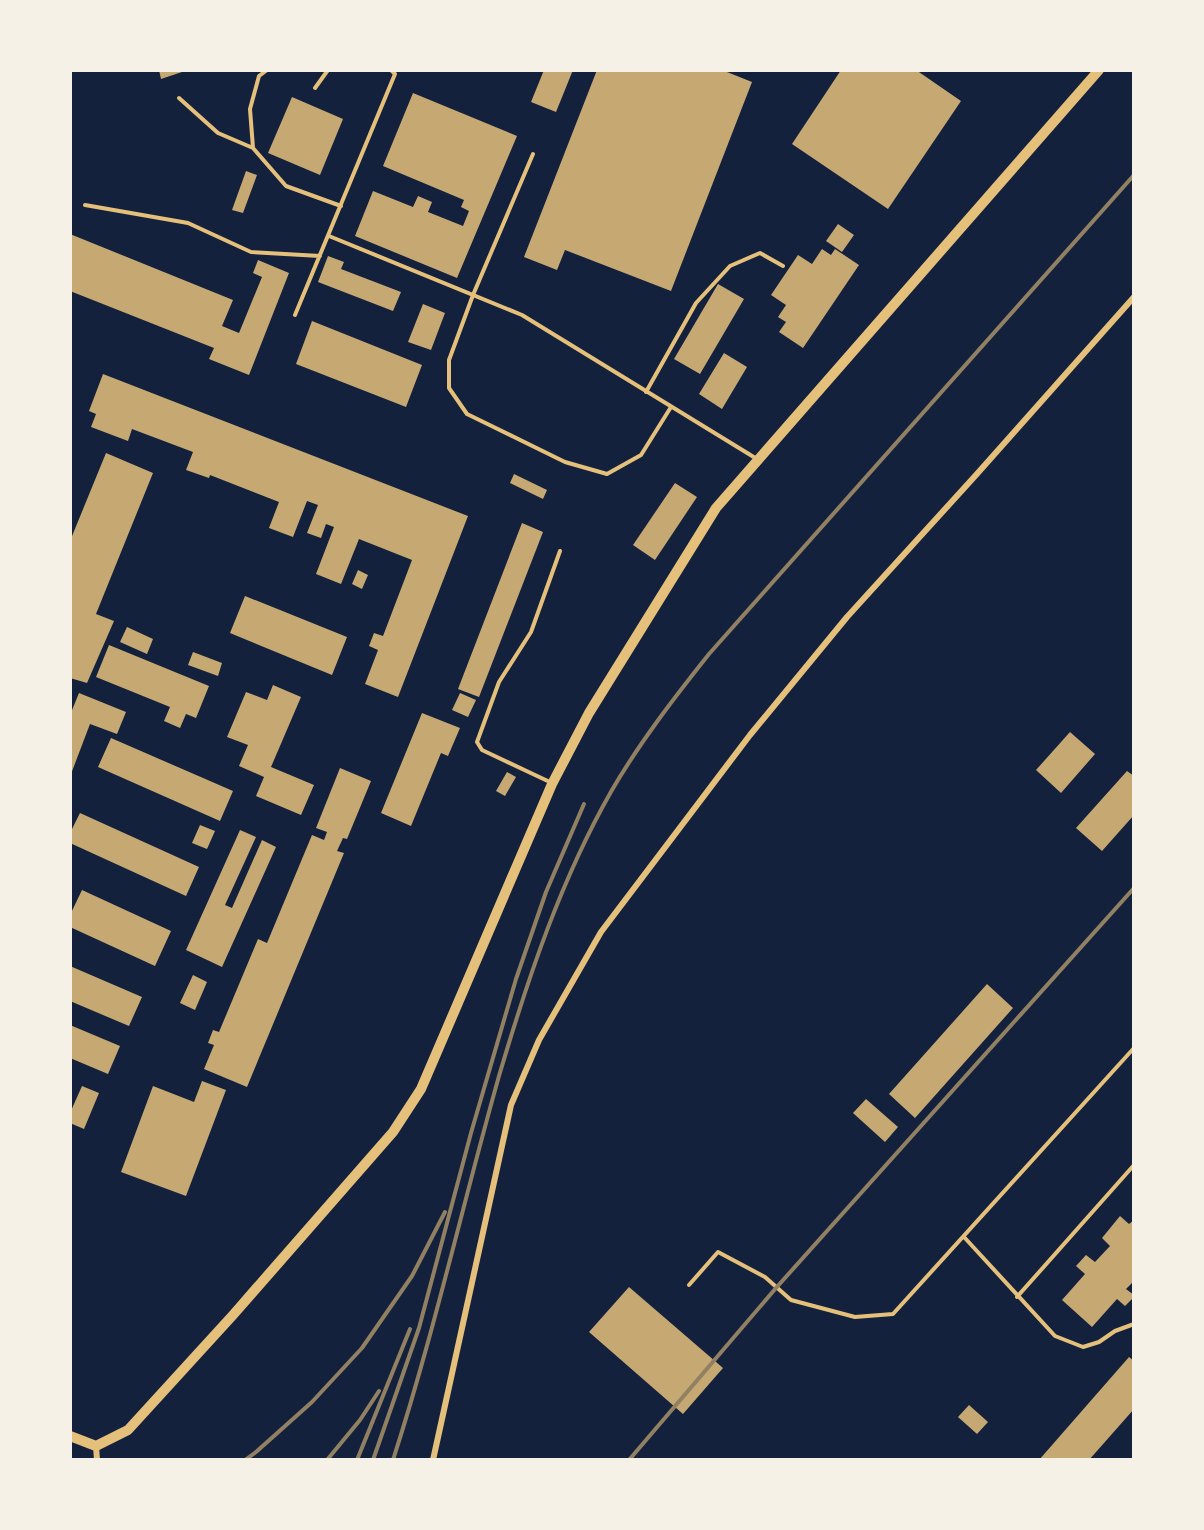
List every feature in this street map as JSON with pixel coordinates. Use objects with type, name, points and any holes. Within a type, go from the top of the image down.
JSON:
[{"type":"street","points":[[70,1436],[96,1446],[128,1430],[233,1315],[393,1132],[421,1089],[552,783],[589,713],[716,508],[1099,70]]},
{"type":"street","points":[[433,1460],[512,1105],[519,1084],[548,1021],[601,932],[750,735],[847,617],[1134,297]]},
{"type":"street","points":[[96,1446],[97,1460]]},
{"type":"lane","points":[[253,148],[250,109],[259,76],[267,70]]},
{"type":"lane","points":[[315,88],[328,70]]},
{"type":"lane","points":[[295,315],[395,74],[391,70]]},
{"type":"lane","points":[[178,98],[218,133],[253,148],[286,186],[341,206]]},
{"type":"lane","points":[[533,154],[473,295],[449,360],[449,388],[467,414],[565,462],[607,474],[641,455],[671,407]]},
{"type":"lane","points":[[85,205],[188,223],[251,252],[321,256]]},
{"type":"lane","points":[[329,236],[522,315],[758,460]]},
{"type":"lane","points":[[646,392],[696,303],[730,266],[760,253],[783,266]]},
{"type":"lane","points":[[552,783],[482,750],[477,742],[499,682],[531,632],[560,551]]},
{"type":"lane","points":[[689,1285],[718,1252],[765,1277],[791,1300],[855,1317],[893,1314],[1134,1048]]},
{"type":"lane","points":[[1017,1297],[1134,1166]]},
{"type":"lane","points":[[964,1237],[1055,1336],[1083,1347],[1099,1342],[1115,1331],[1134,1324]]},
{"type":"building","points":[[159,70],[185,70],[185,71],[161,79]]},
{"type":"building","points":[[544,70],[573,70],[556,112],[531,102]]},
{"type":"building","points":[[597,70],[722,70],[752,82],[671,291],[565,250],[557,270],[524,257]]},
{"type":"building","points":[[841,70],[916,70],[961,101],[888,209],[792,144]]},
{"type":"building","points":[[413,93],[517,136],[457,278],[355,236],[373,191],[413,207],[418,196],[432,202],[428,212],[463,226],[469,211],[461,207],[464,200],[383,166]]},
{"type":"building","points":[[292,97],[343,119],[320,175],[268,153]]},
{"type":"building","points":[[246,171],[257,175],[243,213],[232,210]]},
{"type":"building","points":[[838,224],[854,235],[842,252],[826,241]]},
{"type":"building","points":[[70,234],[233,300],[222,326],[239,333],[262,277],[253,273],[258,260],[289,273],[249,375],[209,359],[214,348],[70,291]]},
{"type":"building","points":[[822,249],[831,255],[835,249],[859,265],[803,348],[779,332],[786,322],[778,317],[786,305],[771,295],[798,255],[812,264]]},
{"type":"building","points":[[328,256],[344,262],[341,269],[401,292],[393,311],[318,282]]},
{"type":"building","points":[[718,284],[744,299],[700,374],[674,359]]},
{"type":"building","points":[[423,304],[445,313],[431,350],[408,342]]},
{"type":"building","points":[[312,321],[422,365],[406,407],[296,364]]},
{"type":"building","points":[[724,353],[747,367],[722,409],[699,394]]},
{"type":"building","points":[[103,374],[468,516],[398,697],[365,684],[378,650],[369,646],[374,633],[383,636],[412,560],[359,539],[341,584],[316,574],[334,527],[326,524],[321,538],[307,533],[318,505],[307,501],[293,537],[269,528],[279,502],[210,475],[209,478],[186,470],[193,452],[132,429],[128,441],[91,427],[96,414],[89,411]]},
{"type":"building","points":[[106,453],[153,473],[96,614],[114,621],[87,683],[70,678],[70,541]]},
{"type":"building","points":[[514,474],[547,490],[543,499],[510,483]]},
{"type":"building","points":[[675,483],[697,497],[655,560],[633,545]]},
{"type":"building","points":[[522,523],[543,532],[479,697],[458,689]]},
{"type":"building","points":[[358,570],[368,575],[362,589],[352,584]]},
{"type":"building","points":[[245,596],[347,637],[332,675],[230,633]]},
{"type":"building","points":[[127,627],[153,639],[147,654],[120,642]]},
{"type":"building","points":[[109,645],[209,686],[196,718],[186,714],[180,728],[164,721],[170,707],[96,677]]},
{"type":"building","points":[[193,652],[222,663],[218,676],[188,665]]},
{"type":"building","points":[[273,685],[301,697],[271,767],[314,785],[301,815],[256,796],[264,777],[239,766],[248,745],[227,737],[246,692],[267,700]]},
{"type":"building","points":[[79,693],[126,712],[117,734],[90,724],[71,774],[70,715]]},
{"type":"building","points":[[460,693],[476,700],[468,717],[452,710]]},
{"type":"building","points":[[422,713],[460,728],[448,756],[441,753],[411,826],[381,813]]},
{"type":"building","points":[[1070,732],[1095,754],[1061,793],[1036,770]]},
{"type":"building","points":[[111,738],[233,791],[220,821],[98,767]]},
{"type":"building","points":[[340,768],[371,781],[347,839],[343,838],[337,851],[344,853],[247,1087],[204,1069],[214,1045],[208,1043],[213,1030],[219,1032],[258,939],[267,943],[312,835],[324,840],[327,832],[316,828]]},
{"type":"building","points":[[1127,771],[1134,776],[1134,815],[1102,851],[1076,828]]},
{"type":"building","points":[[507,772],[516,777],[505,796],[496,791]]},
{"type":"building","points":[[80,813],[199,867],[186,896],[70,843],[70,833]]},
{"type":"building","points":[[200,825],[215,831],[207,849],[192,843]]},
{"type":"building","points":[[240,830],[256,837],[225,905],[232,908],[262,840],[276,847],[222,967],[186,950]]},
{"type":"building","points":[[82,890],[171,931],[155,966],[70,927],[70,915]]},
{"type":"building","points":[[70,966],[142,997],[129,1026],[70,1001]]},
{"type":"building","points":[[193,975],[207,982],[195,1010],[180,1003]]},
{"type":"building","points":[[987,984],[1013,1008],[915,1118],[889,1094]]},
{"type":"building","points":[[70,1025],[120,1046],[108,1074],[70,1058]]},
{"type":"building","points":[[202,1081],[226,1090],[186,1196],[121,1172],[153,1086],[194,1102]]},
{"type":"building","points":[[82,1086],[99,1093],[84,1129],[70,1123],[70,1113]]},
{"type":"building","points":[[866,1099],[898,1127],[885,1142],[853,1113]]},
{"type":"building","points":[[1120,1216],[1129,1224],[1134,1220],[1134,1281],[1126,1289],[1134,1297],[1125,1306],[1117,1299],[1092,1327],[1062,1300],[1085,1274],[1076,1266],[1086,1255],[1095,1262],[1110,1246],[1102,1238]]},
{"type":"building","points":[[629,1287],[723,1368],[683,1414],[589,1332]]},
{"type":"building","points":[[1129,1357],[1134,1361],[1134,1409],[1089,1460],[1039,1460]]},
{"type":"building","points":[[969,1405],[988,1422],[977,1434],[958,1417]]},
{"type":"railway","points":[[393,1460],[422,1364],[499,1076],[522,1002],[561,894],[612,790],[658,720],[709,654],[1134,175]]},
{"type":"railway","points":[[373,1460],[419,1328],[471,1133],[516,979],[546,892],[584,804]]},
{"type":"railway","points":[[629,1460],[776,1288],[1134,888]]},
{"type":"railway","points":[[245,1460],[312,1402],[362,1348],[412,1276],[445,1212]]},
{"type":"railway","points":[[357,1460],[410,1329]]},
{"type":"railway","points":[[327,1460],[360,1420],[379,1391]]}]
